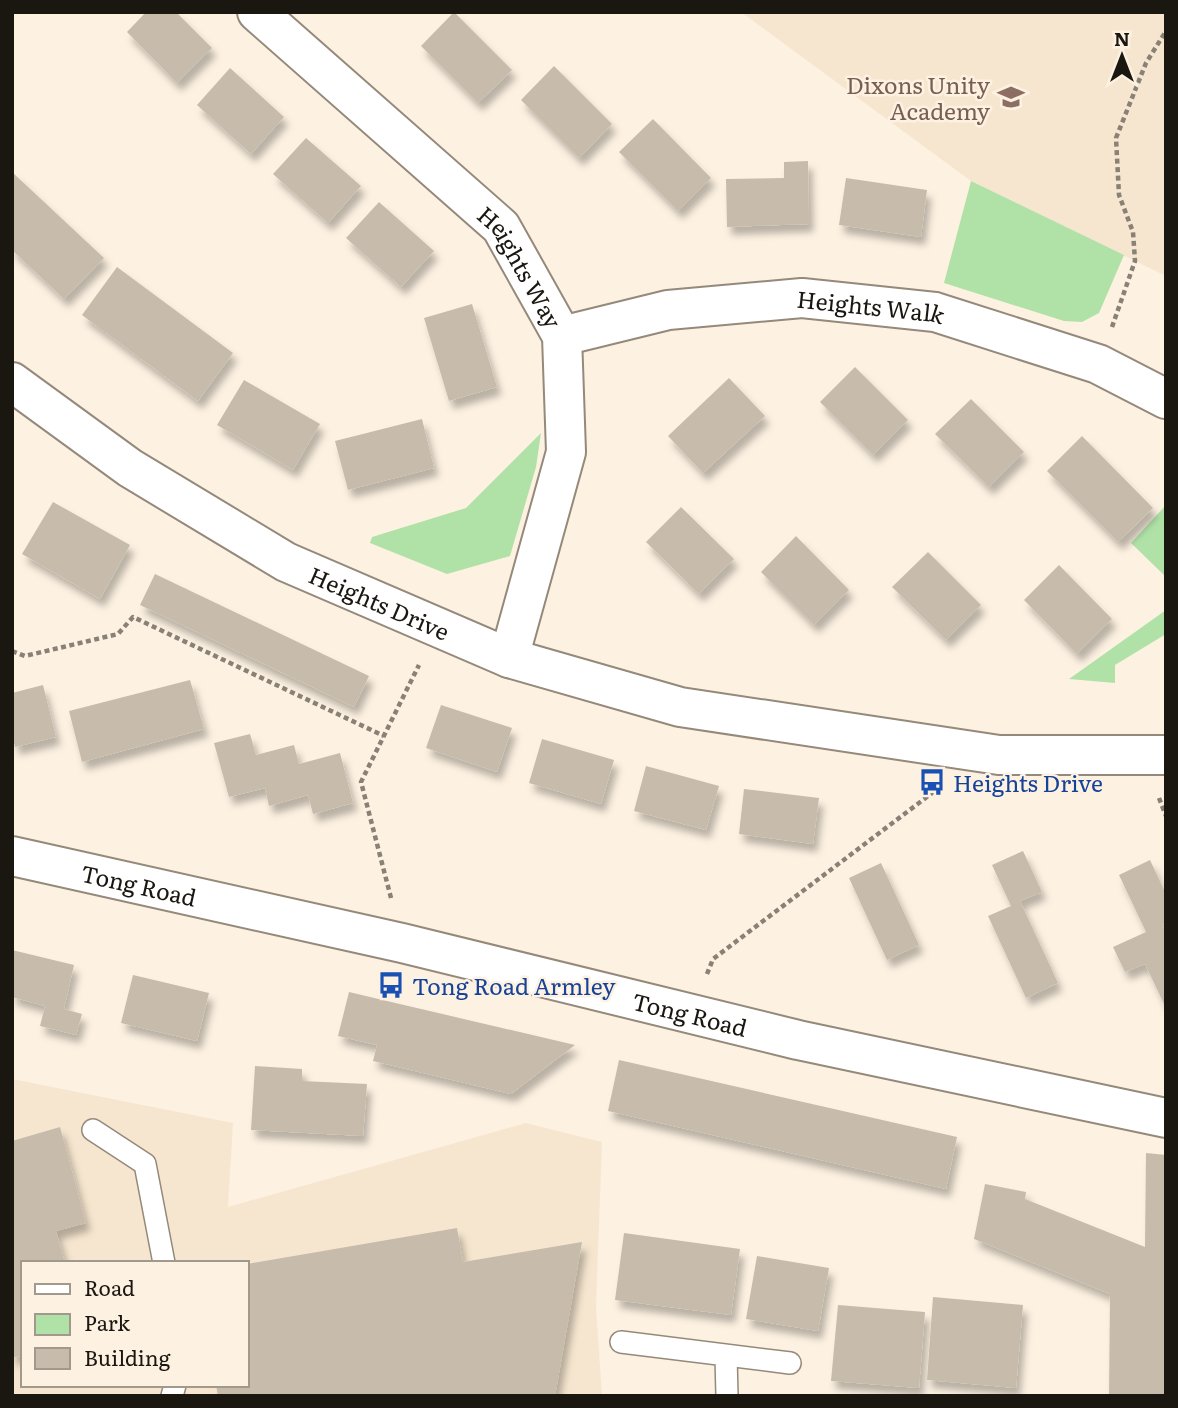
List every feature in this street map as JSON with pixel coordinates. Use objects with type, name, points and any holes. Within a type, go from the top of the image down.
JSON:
[{"type":"street","name":"Heights Way","points":[[257,12],[501,227],[562,336],[566,452],[509,658]]},
{"type":"street","name":"Heights Walk","points":[[562,336],[668,310],[802,298],[934,312],[1098,364],[1166,399]]},
{"type":"street","name":"Heights Drive","points":[[12,383],[130,468],[286,562],[509,658],[680,707],[984,753],[1166,755]]},
{"type":"street","name":"Tong Road","points":[[12,856],[402,943],[798,1040],[1166,1118]]},
{"type":"lane","points":[[93,1130],[145,1164],[164,1261]]},
{"type":"lane","points":[[621,1342],[790,1363]]},
{"type":"lane","points":[[726,1356],[727,1396]]},
{"type":"path","points":[[1098,364],[1135,261],[1133,232],[1119,195],[1116,138],[1146,63],[1166,31]]},
{"type":"path","points":[[12,651],[25,656],[118,634],[132,617],[384,736]]},
{"type":"path","points":[[402,943],[361,782],[438,627]]},
{"type":"path","points":[[693,1014],[713,959],[984,753]]},
{"type":"shaded area","name":"Dixons Unity Academy","points":[[741,12],[1166,12],[1166,276],[971,181]]},
{"type":"shaded area","points":[[12,1079],[233,1123],[228,1207],[526,1123],[602,1142],[596,1307],[602,1396],[12,1396]]},
{"type":"green space","points":[[971,181],[1124,255],[1099,313],[1082,322],[1064,321],[944,283]]},
{"type":"green space","points":[[541,433],[536,467],[510,556],[447,574],[370,543],[372,537],[466,508]]},
{"type":"green space","points":[[1166,505],[1166,577],[1131,543]]},
{"type":"green space","points":[[1166,610],[1166,634],[1115,665],[1115,683],[1069,679]]},
{"type":"building","points":[[146,12],[176,12],[212,48],[177,83],[127,32]]},
{"type":"building","points":[[454,12],[512,70],[478,103],[421,46]]},
{"type":"building","points":[[554,66],[612,124],[579,158],[521,100]]},
{"type":"building","points":[[230,68],[284,117],[251,154],[197,105]]},
{"type":"building","points":[[653,119],[711,178],[678,211],[619,152]]},
{"type":"building","points":[[306,138],[361,186],[328,223],[273,174]]},
{"type":"building","points":[[808,161],[809,224],[727,227],[726,179],[784,178],[784,162]]},
{"type":"building","points":[[12,172],[104,258],[64,299],[12,250]]},
{"type":"building","points":[[846,178],[927,190],[921,237],[839,225]]},
{"type":"building","points":[[379,202],[434,251],[401,287],[346,238]]},
{"type":"building","points":[[117,267],[233,353],[198,401],[82,315]]},
{"type":"building","points":[[472,304],[497,387],[449,401],[424,318]]},
{"type":"building","points":[[855,367],[908,420],[873,455],[820,402]]},
{"type":"building","points":[[729,378],[765,416],[703,473],[668,436]]},
{"type":"building","points":[[244,380],[320,424],[293,470],[217,425]]},
{"type":"building","points":[[971,399],[1024,452],[989,487],[935,434]]},
{"type":"building","points":[[422,419],[434,468],[348,490],[335,441]]},
{"type":"building","points":[[1082,436],[1153,508],[1118,542],[1047,471]]},
{"type":"building","points":[[53,502],[130,545],[100,599],[22,554]]},
{"type":"building","points":[[681,507],[734,559],[699,594],[646,542]]},
{"type":"building","points":[[796,536],[849,590],[814,625],[761,572]]},
{"type":"building","points":[[928,552],[981,605],[946,640],[892,587]]},
{"type":"building","points":[[1059,565],[1112,619],[1077,654],[1024,600]]},
{"type":"building","points":[[155,574],[369,676],[354,707],[140,605]]},
{"type":"building","points":[[190,680],[204,729],[82,762],[69,711]]},
{"type":"building","points":[[43,685],[56,737],[15,747],[12,734],[12,693]]},
{"type":"building","points":[[441,705],[512,728],[497,772],[426,748]]},
{"type":"building","points":[[250,734],[256,755],[294,745],[299,764],[340,753],[353,803],[313,814],[308,795],[269,806],[265,788],[229,797],[214,743]]},
{"type":"building","points":[[542,739],[614,760],[601,804],[529,783]]},
{"type":"building","points":[[646,766],[719,786],[706,830],[634,811]]},
{"type":"building","points":[[744,789],[819,798],[813,844],[739,834]]},
{"type":"building","points":[[1023,851],[1042,892],[1020,901],[1058,983],[1026,998],[988,916],[1011,906],[992,865]]},
{"type":"building","points":[[1150,860],[1166,894],[1166,923],[1162,925],[1166,932],[1166,1008],[1145,964],[1125,972],[1113,947],[1146,932],[1119,875]]},
{"type":"building","points":[[881,863],[919,945],[887,960],[849,878]]},
{"type":"building","points":[[12,950],[74,965],[64,1009],[82,1014],[76,1035],[40,1026],[45,1006],[12,997]]},
{"type":"building","points":[[133,975],[209,993],[197,1041],[121,1023]]},
{"type":"building","points":[[349,992],[575,1045],[511,1094],[373,1061],[377,1045],[338,1036]]},
{"type":"building","points":[[619,1060],[957,1137],[946,1189],[608,1111]]},
{"type":"building","points":[[255,1066],[302,1069],[302,1081],[367,1084],[363,1136],[251,1130]]},
{"type":"building","points":[[60,1127],[86,1223],[56,1231],[64,1261],[21,1261],[21,1356],[12,1358],[12,1141]]},
{"type":"building","points":[[1146,1153],[1166,1155],[1166,1396],[1109,1396],[1110,1294],[974,1239],[985,1184],[1026,1192],[1025,1199],[1145,1247]]},
{"type":"building","points":[[457,1228],[463,1262],[582,1242],[555,1396],[218,1396],[216,1387],[248,1387],[248,1264]]},
{"type":"building","points":[[624,1233],[740,1249],[731,1315],[615,1300]]},
{"type":"building","points":[[757,1256],[829,1268],[818,1331],[746,1319]]},
{"type":"building","points":[[933,1297],[1023,1305],[1016,1388],[927,1380]]},
{"type":"building","points":[[838,1305],[925,1312],[919,1388],[831,1381]]},
{"type":"place","name":"Dixons Unity Academy","points":[[1011,97]]},
{"type":"place","name":"Heights Drive","points":[[932,782]]},
{"type":"place","name":"Tong Road Armley","points":[[391,985]]}]
